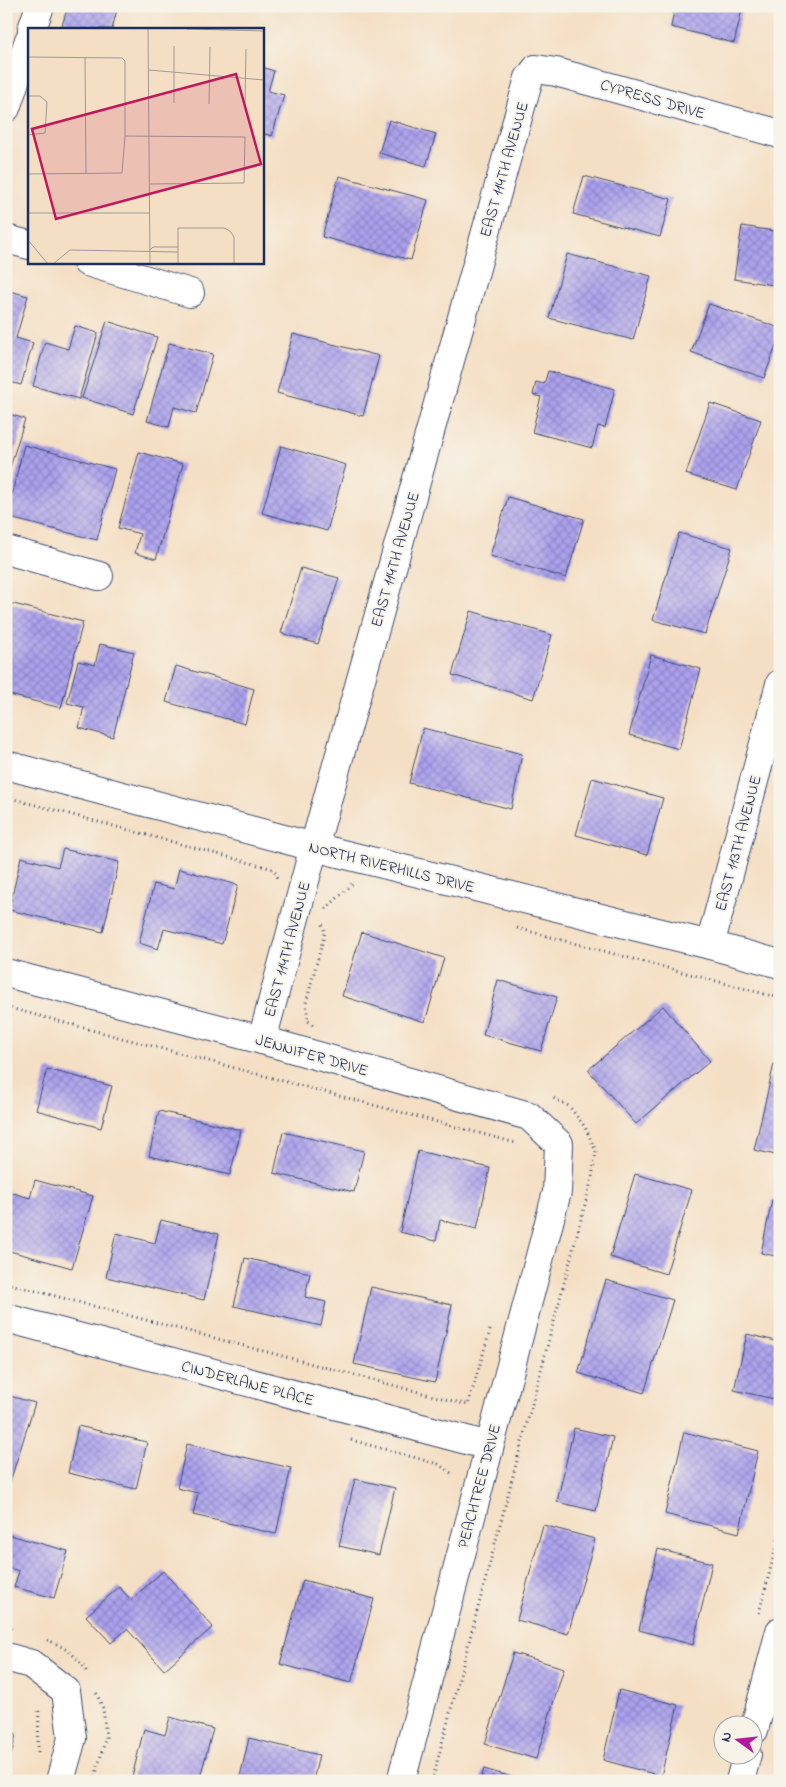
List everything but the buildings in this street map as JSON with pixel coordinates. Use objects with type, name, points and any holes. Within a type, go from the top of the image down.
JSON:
[{"type":"street","points":[[32,28],[40,6]]},
{"type":"street","points":[[6,108],[28,43]]},
{"type":"street","name":"CYPRESS DRIVE","points":[[529,78],[536,70],[556,72],[780,134]]},
{"type":"street","name":"EAST 114TH AVENUE","points":[[262,1040],[314,847],[529,78]]},
{"type":"street","points":[[6,238],[28,245]]},
{"type":"street","points":[[94,264],[190,293]]},
{"type":"street","points":[[6,550],[99,576]]},
{"type":"street","name":"EAST 113TH AVENUE","points":[[710,945],[780,684]]},
{"type":"street","name":"NORTH RIVERHILLS DRIVE","points":[[6,765],[314,847],[780,964]]},
{"type":"street","name":"JENNIFER DRIVE","points":[[6,973],[262,1040],[529,1116],[560,1144],[557,1192]]},
{"type":"street","name":"PEACHTREE DRIVE","points":[[401,1781],[557,1192]]},
{"type":"street","name":"CINDERLANE PLACE","points":[[6,1318],[489,1446]]},
{"type":"street","points":[[758,1714],[780,1630]]},
{"type":"street","points":[[6,1657],[31,1664],[66,1691],[72,1738],[60,1781]]},
{"type":"street","points":[[740,1781],[744,1764]]},
{"type":"path","points":[[6,797],[272,869],[280,883]]},
{"type":"path","points":[[326,910],[352,884],[361,886]]},
{"type":"path","points":[[317,1028],[308,1021],[306,1004],[325,932],[319,916]]},
{"type":"path","points":[[514,927],[780,998]]},
{"type":"path","points":[[6,1007],[518,1144]]},
{"type":"path","points":[[432,1781],[592,1178],[596,1151],[585,1127],[569,1106],[544,1093]]},
{"type":"path","points":[[6,1284],[468,1406],[493,1319]]},
{"type":"path","points":[[342,1438],[438,1464],[454,1474],[451,1484]]},
{"type":"path","points":[[38,1756],[39,1705]]}]
